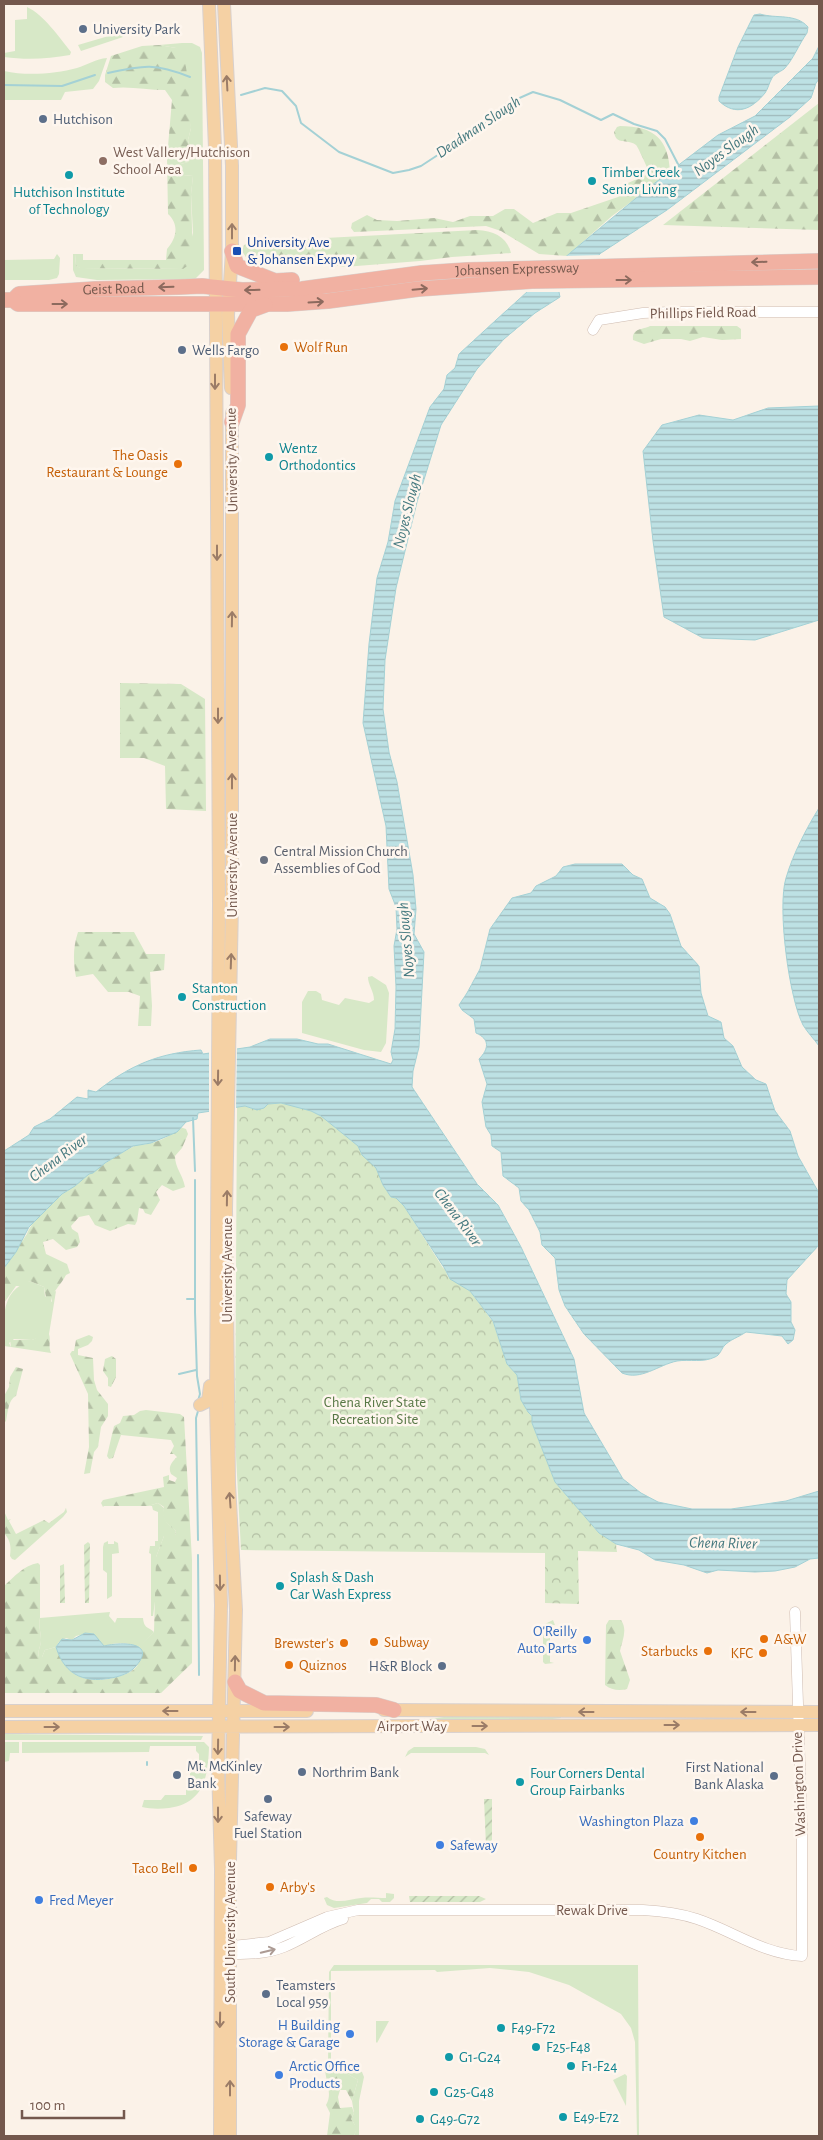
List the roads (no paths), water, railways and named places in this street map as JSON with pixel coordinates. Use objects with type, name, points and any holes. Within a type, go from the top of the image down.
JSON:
[{"type":"highway","points":[[232,251],[237,266],[266,278],[280,281],[391,270],[422,273]]},
{"type":"highway","name":"Johansen Expressway","points":[[222,296],[302,289],[422,273],[599,266],[819,261]]},
{"type":"highway","name":"Johansen Expressway","points":[[222,296],[271,303],[328,301],[418,289],[532,281],[819,277]]},
{"type":"highway","name":"Geist Road","points":[[8,300],[19,294],[67,290],[179,287],[222,296]]},
{"type":"highway","points":[[232,422],[238,405],[238,334],[251,310],[271,303]]},
{"type":"highway","points":[[235,1682],[240,1691],[264,1703],[376,1705],[394,1710]]},
{"type":"main road","name":"University Avenue","points":[[209,4],[209,46],[222,296],[232,422],[232,904],[224,1029]]},
{"type":"main road","name":"University Avenue","points":[[218,1728],[221,1605],[216,1335],[224,1029],[222,296],[232,251],[232,166],[224,4]]},
{"type":"main road","name":"University Avenue","points":[[222,1128],[229,1484],[235,1592],[234,1727]]},
{"type":"main road","points":[[200,1405],[208,1400],[209,1397],[209,1358],[216,1335]]},
{"type":"main road","name":"Airport Way","points":[[4,1711],[394,1710],[797,1718],[819,1726]]},
{"type":"main road","name":"Airport Way","points":[[4,1727],[218,1728],[797,1718],[819,1712]]},
{"type":"main road","name":"South University Avenue","points":[[220,2136],[234,1727]]},
{"type":"main road","name":"South University Avenue","points":[[218,1728],[230,2136]]},
{"type":"street","name":"Phillips Field Road","points":[[593,330],[599,320],[643,314],[819,312]]},
{"type":"street","name":"Washington Drive","points":[[794,1612],[802,1818],[802,1956]]},
{"type":"street","name":"Rewak Drive","points":[[225,1950],[268,1952],[284,1947],[331,1923],[373,1911],[664,1912],[699,1919],[774,1952],[802,1956]]},
{"type":"water","points":[[760,14],[798,20],[808,27],[807,33],[790,61],[784,69],[773,77],[760,99],[744,109],[732,109],[719,101],[719,97],[738,47],[754,15]]},
{"type":"water","points":[[819,46],[819,79],[811,98],[790,117],[667,210],[601,253],[559,292],[560,297],[535,313],[504,339],[477,369],[441,425],[417,502],[396,588],[385,660],[383,709],[389,752],[397,782],[413,875],[416,909],[414,934],[424,952],[419,1047],[413,1071],[412,1087],[477,1184],[498,1205],[521,1247],[574,1359],[584,1413],[623,1479],[641,1493],[658,1502],[692,1509],[731,1509],[786,1501],[819,1491],[819,1558],[810,1559],[795,1567],[775,1571],[718,1570],[707,1573],[684,1565],[655,1560],[639,1550],[616,1544],[599,1533],[555,1482],[532,1423],[532,1416],[521,1400],[517,1375],[507,1364],[493,1321],[470,1291],[450,1279],[404,1206],[396,1198],[391,1197],[383,1185],[376,1168],[362,1155],[358,1146],[321,1116],[311,1111],[281,1103],[268,1104],[264,1108],[257,1110],[245,1106],[198,1113],[197,1119],[186,1122],[177,1132],[151,1143],[133,1146],[105,1163],[62,1194],[29,1227],[16,1252],[4,1268],[4,1151],[29,1135],[34,1127],[50,1119],[77,1097],[88,1099],[88,1090],[96,1092],[121,1074],[158,1057],[201,1050],[203,1054],[250,1047],[270,1039],[297,1039],[318,1044],[328,1044],[391,1064],[393,1060],[391,1052],[395,1029],[396,987],[394,946],[397,929],[396,907],[389,889],[386,826],[363,723],[369,644],[377,578],[388,542],[395,501],[430,407],[444,389],[447,375],[455,368],[459,354],[570,253],[647,189],[718,135],[755,116],[813,58]]},
{"type":"water","points":[[819,406],[819,620],[755,640],[703,638],[664,617],[643,451],[662,425],[699,415],[733,420],[768,408]]},
{"type":"water","points":[[819,808],[819,1046],[803,1025],[793,995],[786,952],[783,909],[786,878],[792,860],[809,824]]},
{"type":"water","points":[[575,864],[622,864],[633,875],[642,879],[650,898],[665,907],[670,914],[681,946],[699,966],[701,993],[708,1016],[721,1022],[724,1038],[733,1046],[742,1067],[756,1080],[766,1084],[775,1111],[790,1131],[798,1156],[819,1193],[819,1245],[787,1280],[786,1294],[791,1302],[791,1322],[795,1330],[793,1340],[788,1344],[782,1336],[746,1332],[729,1342],[718,1355],[710,1359],[677,1361],[643,1374],[629,1375],[622,1373],[584,1334],[565,1306],[559,1290],[555,1258],[542,1245],[540,1232],[529,1210],[521,1201],[519,1188],[503,1176],[501,1152],[492,1146],[491,1135],[486,1127],[482,1102],[487,1084],[479,1059],[485,1052],[487,1044],[481,1035],[476,1033],[474,1019],[462,1010],[459,1005],[480,969],[490,929],[512,898],[531,893],[536,886],[556,876],[563,867]]},
{"type":"water","points":[[85,1633],[94,1634],[104,1646],[118,1644],[134,1645],[142,1652],[142,1658],[132,1670],[119,1676],[96,1679],[78,1676],[65,1665],[56,1647],[62,1639],[72,1640]]},
{"type":"waterway","name":"Deadman Slough","points":[[108,73],[131,68],[158,67],[190,77]]},
{"type":"waterway","name":"Deadman Slough","points":[[4,85],[62,86],[95,75]]},
{"type":"waterway","name":"Deadman Slough","points":[[241,95],[265,88],[282,91],[296,106],[301,123],[339,152],[393,173],[421,166],[482,126],[495,112],[508,103],[533,92],[560,100],[601,120],[613,114],[634,124],[657,131],[665,139],[680,168]]},
{"type":"waterway","points":[[193,1118],[195,1171]]},
{"type":"waterway","points":[[195,1180],[195,1312],[197,1376],[200,1394],[198,1401]]},
{"type":"waterway","points":[[187,1299],[194,1299]]},
{"type":"waterway","points":[[179,1374],[196,1370]]},
{"type":"waterway","points":[[198,1411],[196,1418],[198,1540]]},
{"type":"waterway","points":[[198,1555],[199,1675]]},
{"type":"place","name":"University Park","points":[[83,29]]},
{"type":"place","name":"Hutchison","points":[[43,119]]},
{"type":"place","name":"West Vallery/Hutchison School Area","points":[[103,161]]},
{"type":"place","name":"Hutchison Institute of Technology","points":[[69,175]]},
{"type":"place","name":"Timber Creek Senior Living","points":[[592,181]]},
{"type":"place","name":"University Ave & Johansen Expwy","points":[[237,251]]},
{"type":"place","name":"Wolf Run","points":[[284,347]]},
{"type":"place","name":"Wells Fargo","points":[[182,350]]},
{"type":"place","name":"Wentz Orthodontics","points":[[269,457]]},
{"type":"place","name":"The Oasis Restaurant & Lounge","points":[[178,464]]},
{"type":"place","name":"Central Mission Church Assemblies of God","points":[[264,860]]},
{"type":"place","name":"Stanton Construction","points":[[182,997]]},
{"type":"place","name":"Splash & Dash Car Wash Express","points":[[280,1586]]},
{"type":"place","name":"A&W","points":[[764,1639]]},
{"type":"place","name":"O'Reilly Auto Parts","points":[[587,1640]]},
{"type":"place","name":"Subway","points":[[374,1642]]},
{"type":"place","name":"Brewster's","points":[[344,1643]]},
{"type":"place","name":"Starbucks","points":[[708,1651]]},
{"type":"place","name":"KFC","points":[[763,1653]]},
{"type":"place","name":"Quiznos","points":[[289,1665]]},
{"type":"place","name":"H&R Block","points":[[442,1666]]},
{"type":"place","name":"Northrim Bank","points":[[302,1772]]},
{"type":"place","name":"Mt. McKinley Bank","points":[[177,1775]]},
{"type":"place","name":"First National Bank Alaska","points":[[774,1776]]},
{"type":"place","name":"Four Corners Dental Group Fairbanks","points":[[520,1782]]},
{"type":"place","name":"Safeway Fuel Station","points":[[268,1799]]},
{"type":"place","name":"Washington Plaza","points":[[694,1821]]},
{"type":"place","name":"Country Kitchen","points":[[700,1837]]},
{"type":"place","name":"Safeway","points":[[440,1845]]},
{"type":"place","name":"Taco Bell","points":[[193,1868]]},
{"type":"place","name":"Arby's","points":[[270,1887]]},
{"type":"place","name":"Fred Meyer","points":[[39,1900]]},
{"type":"place","name":"Teamsters Local 959","points":[[266,1994]]},
{"type":"place","name":"F49-F72","points":[[501,2028]]},
{"type":"place","name":"H Building Storage & Garage","points":[[350,2034]]},
{"type":"place","name":"F25-F48","points":[[536,2047]]},
{"type":"place","name":"G1-G24","points":[[449,2057]]},
{"type":"place","name":"F1-F24","points":[[571,2066]]},
{"type":"place","name":"Arctic Office Products","points":[[279,2075]]},
{"type":"place","name":"G25-G48","points":[[434,2092]]},
{"type":"place","name":"E49-E72","points":[[563,2117]]},
{"type":"place","name":"G49-G72","points":[[420,2119]]},
{"type":"water label","name":"Noyes Slough","points":[[726,150]]},
{"type":"water label","name":"Noyes Slough","points":[[407,511]]},
{"type":"water label","name":"Noyes Slough","points":[[406,940]]},
{"type":"water label","name":"Chena River","points":[[58,1158]]},
{"type":"water label","name":"Chena River","points":[[458,1217]]},
{"type":"water label","name":"Chena River","points":[[723,1543]]},
{"type":"park label","name":"Chena River State Recreation Site","points":[[375,1410]]}]
